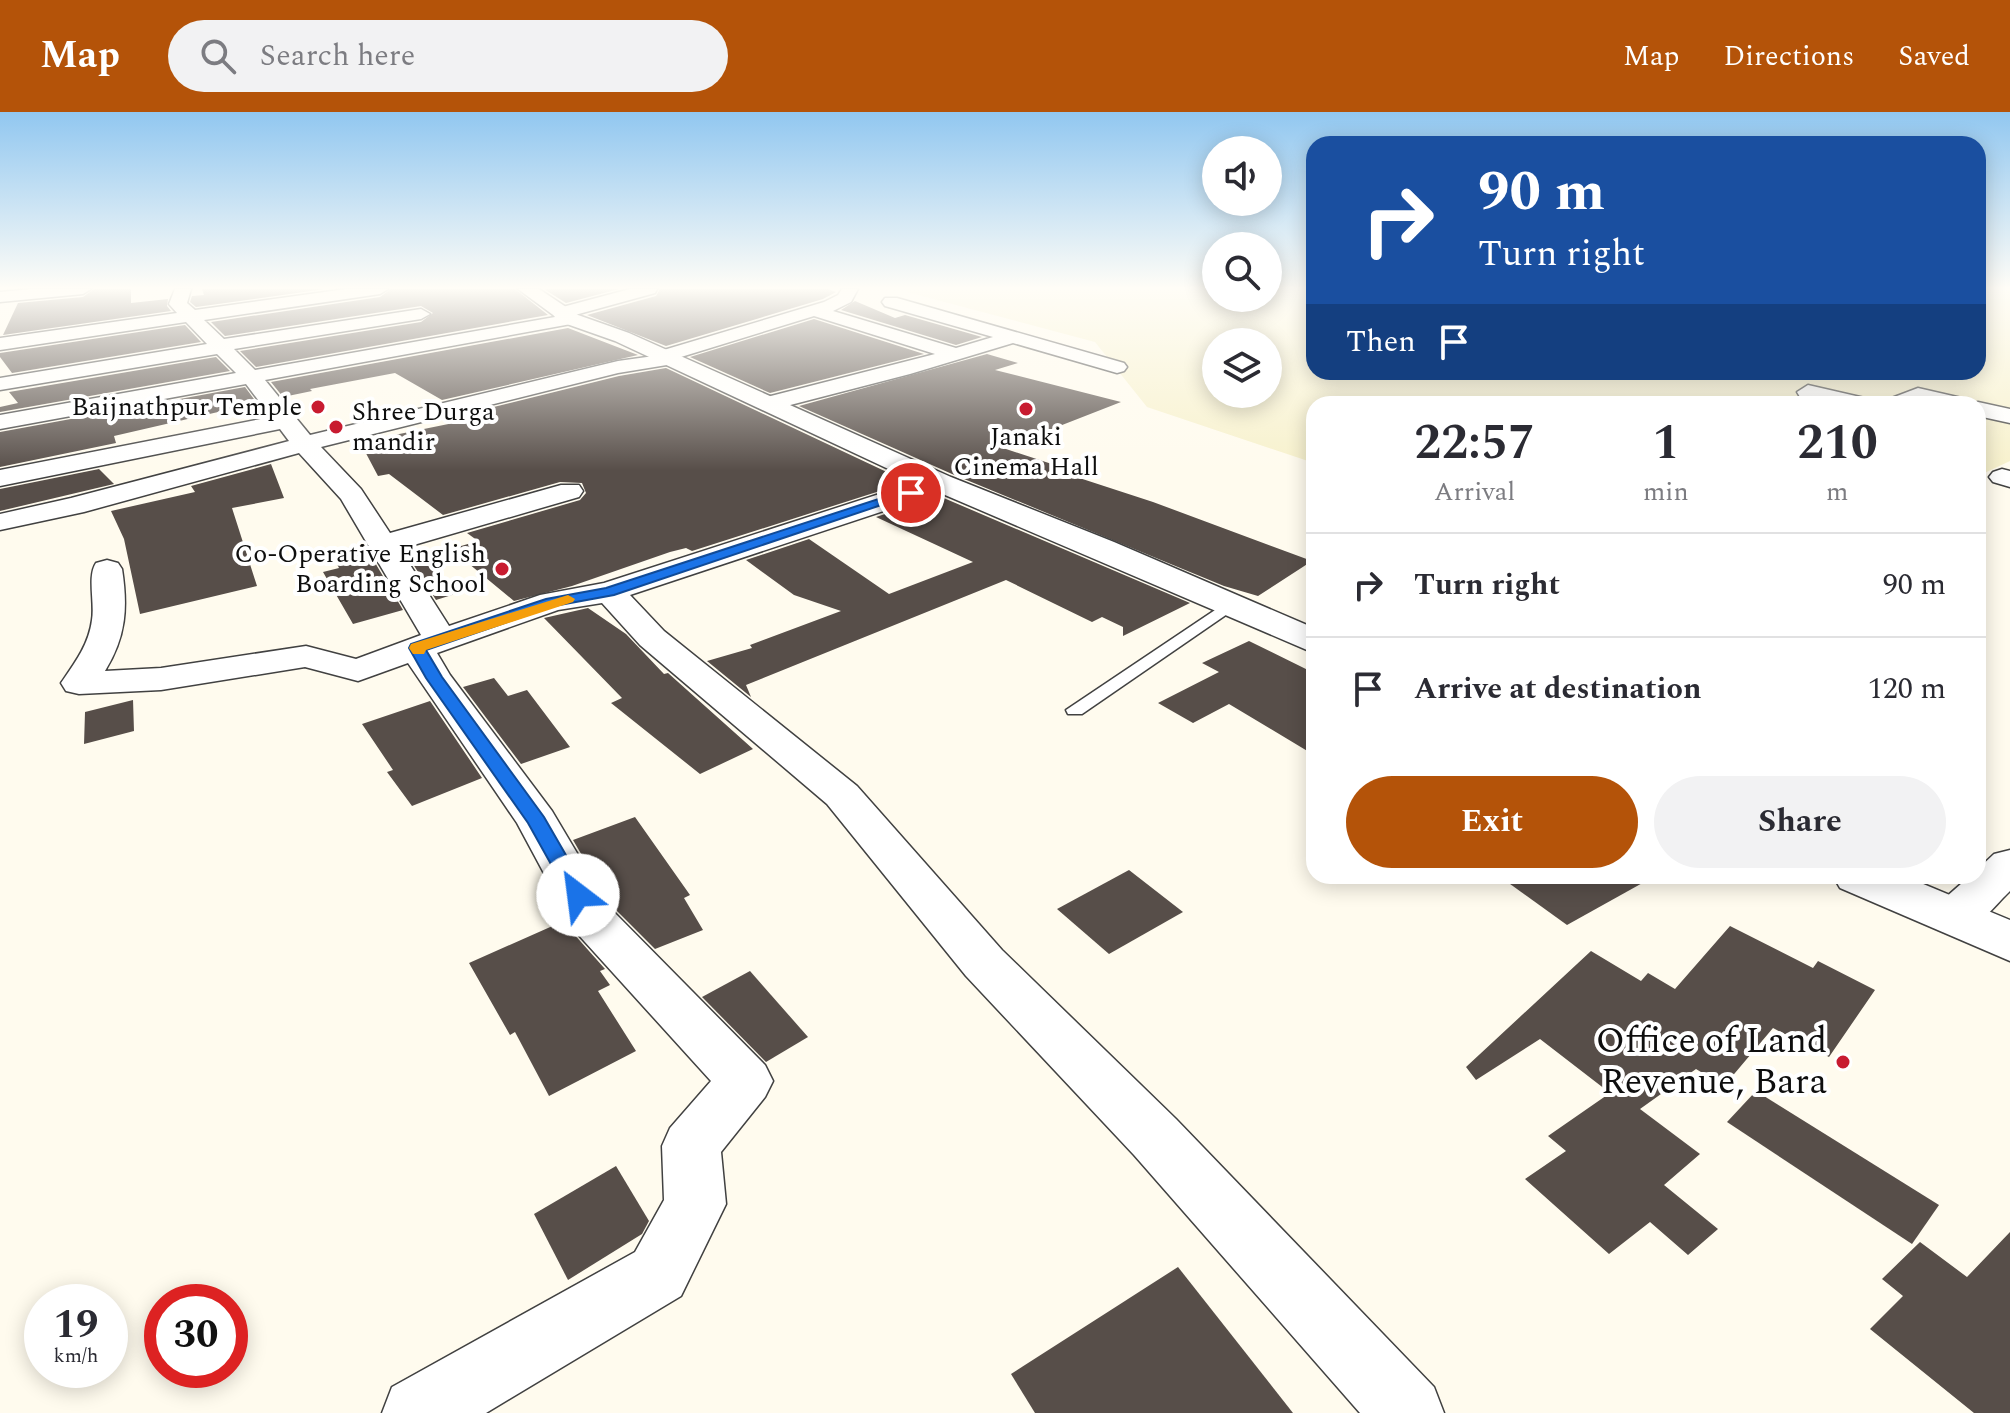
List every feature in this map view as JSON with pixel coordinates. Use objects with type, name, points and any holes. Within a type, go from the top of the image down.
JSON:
[{"type":"street","points":[[0,384],[200,350]]},
{"type":"street","points":[[225,350],[352,495],[384,544],[429,644],[434,678],[537,821],[592,919],[745,1081],[691,1146],[695,1204],[658,1274],[418,1413]]},
{"type":"street","points":[[0,422],[395,350]]},
{"type":"street","points":[[648,350],[771,403],[837,437],[941,483],[1306,638]]},
{"type":"street","points":[[0,478],[296,433],[668,358],[694,350]]},
{"type":"street","points":[[942,350],[956,354]]},
{"type":"street","points":[[771,403],[971,350]]},
{"type":"street","points":[[1058,350],[1117,367]]},
{"type":"street","points":[[1808,392],[1826,396]]},
{"type":"street","points":[[1986,411],[2010,416]]},
{"type":"street","points":[[7,534],[158,485],[296,433]]},
{"type":"street","points":[[107,569],[110,592],[108,630],[101,652],[79,683],[161,679],[306,656],[358,670],[551,602],[609,592],[941,483]]},
{"type":"street","points":[[384,544],[570,491]]},
{"type":"street","points":[[609,592],[652,638],[842,795],[984,963],[1155,1137],[1408,1413]]},
{"type":"street","points":[[1954,917],[2010,865]]},
{"type":"street","points":[[1877,884],[2010,942]]},
{"type":"lane","points":[[1075,710],[1230,605]]},
{"type":"shaded area","points":[[1101,350],[1202,350],[1202,408],[1282,408],[1282,350],[1306,350],[1306,380],[1986,380],[1986,350],[2010,350],[2010,461],[1986,472],[1986,396],[1306,396],[1306,460],[1147,407]]},
{"type":"building","points":[[22,350],[154,350],[12,373],[0,353]]},
{"type":"building","points":[[248,350],[353,350],[256,367],[240,351]]},
{"type":"building","points":[[449,350],[624,350],[638,355],[442,400],[395,373],[283,397],[271,382]]},
{"type":"building","points":[[714,350],[911,350],[924,354],[770,393],[690,357]]},
{"type":"building","points":[[987,354],[1018,363],[995,370],[1121,402],[1003,448],[1067,469],[1061,472],[1153,502],[1306,559],[1306,565],[1258,596],[1224,586],[952,474],[799,406]]},
{"type":"building","points":[[216,357],[230,371],[0,412],[0,407],[18,403],[9,392]]},
{"type":"building","points":[[666,368],[908,482],[692,551],[686,548],[670,552],[572,586],[514,601],[451,549],[478,541],[467,533],[580,500],[586,493],[582,483],[560,482],[443,515],[389,474],[378,476],[360,442],[473,419],[465,414],[619,376]]},
{"type":"building","points":[[245,387],[257,403],[114,436],[116,443],[0,467],[0,432]]},
{"type":"building","points":[[271,464],[284,498],[232,508],[257,586],[140,614],[124,539],[111,511],[195,492],[191,486]]},
{"type":"building","points":[[99,469],[114,484],[0,511],[0,489]]},
{"type":"building","points":[[939,496],[1190,603],[1123,636],[1123,627],[1102,617],[1092,622],[1006,580],[746,685],[751,697],[707,661],[752,648],[750,645],[841,611],[794,595],[746,560],[809,539],[889,594],[973,562],[876,517]]},
{"type":"building","points":[[364,544],[403,610],[353,624],[323,572],[339,568],[331,552]]},
{"type":"building","points":[[427,557],[455,594],[436,600],[411,561]]},
{"type":"building","points":[[588,608],[626,634],[664,674],[668,673],[753,749],[700,774],[611,703],[622,698],[544,618]]},
{"type":"building","points":[[1249,641],[1306,669],[1306,750],[1229,704],[1193,723],[1158,703],[1219,672],[1202,663]]},
{"type":"building","points":[[494,678],[508,696],[527,690],[570,747],[521,764],[463,687]]},
{"type":"building","points":[[133,700],[134,731],[84,744],[85,712]]},
{"type":"building","points":[[430,701],[482,778],[412,806],[387,772],[393,770],[362,724]]},
{"type":"building","points":[[635,817],[690,895],[684,898],[703,930],[655,949],[611,905],[573,840]]},
{"type":"building","points":[[1129,870],[1183,912],[1109,954],[1057,909]]},
{"type":"building","points":[[1510,884],[1641,884],[1567,925]]},
{"type":"building","points":[[566,920],[573,933],[605,969],[600,971],[610,985],[598,991],[636,1051],[549,1096],[515,1032],[510,1035],[469,963]]},
{"type":"building","points":[[1730,926],[1813,968],[1818,961],[1875,990],[1829,1057],[1773,1028],[1724,1086],[1696,1069],[1640,1109],[1700,1154],[1664,1185],[1718,1229],[1688,1255],[1650,1222],[1609,1254],[1525,1179],[1566,1151],[1548,1136],[1610,1093],[1540,1039],[1476,1080],[1466,1067],[1591,951],[1641,981],[1648,973],[1675,989]]},
{"type":"building","points":[[750,971],[808,1037],[766,1062],[702,997]]},
{"type":"building","points":[[1756,1091],[1939,1205],[1912,1244],[1727,1122]]},
{"type":"building","points":[[616,1166],[649,1221],[642,1234],[568,1280],[534,1214]]},
{"type":"building","points":[[2010,1232],[2010,1413],[1974,1413],[1870,1329],[1903,1296],[1882,1279],[1920,1242],[1967,1277]]},
{"type":"building","points":[[1178,1267],[1293,1413],[1035,1413],[1011,1374]]},
{"type":"slow traffic","points":[[419,651],[417,648],[568,599]]},
{"type":"place","name":"Baijnathpur Temple","points":[[318,407]]},
{"type":"place","name":"Janaki Cinema Hall","points":[[1026,409]]},
{"type":"place","name":"Shree Durga mandir","points":[[336,427]]},
{"type":"place","name":"Co-Operative English Boarding School","points":[[502,569]]},
{"type":"place","name":"Office of Land Revenue, Bara","points":[[1843,1062]]},
{"type":"route","points":[[578,895],[537,821],[434,678],[417,648],[551,602],[609,592],[911,493]]}]
